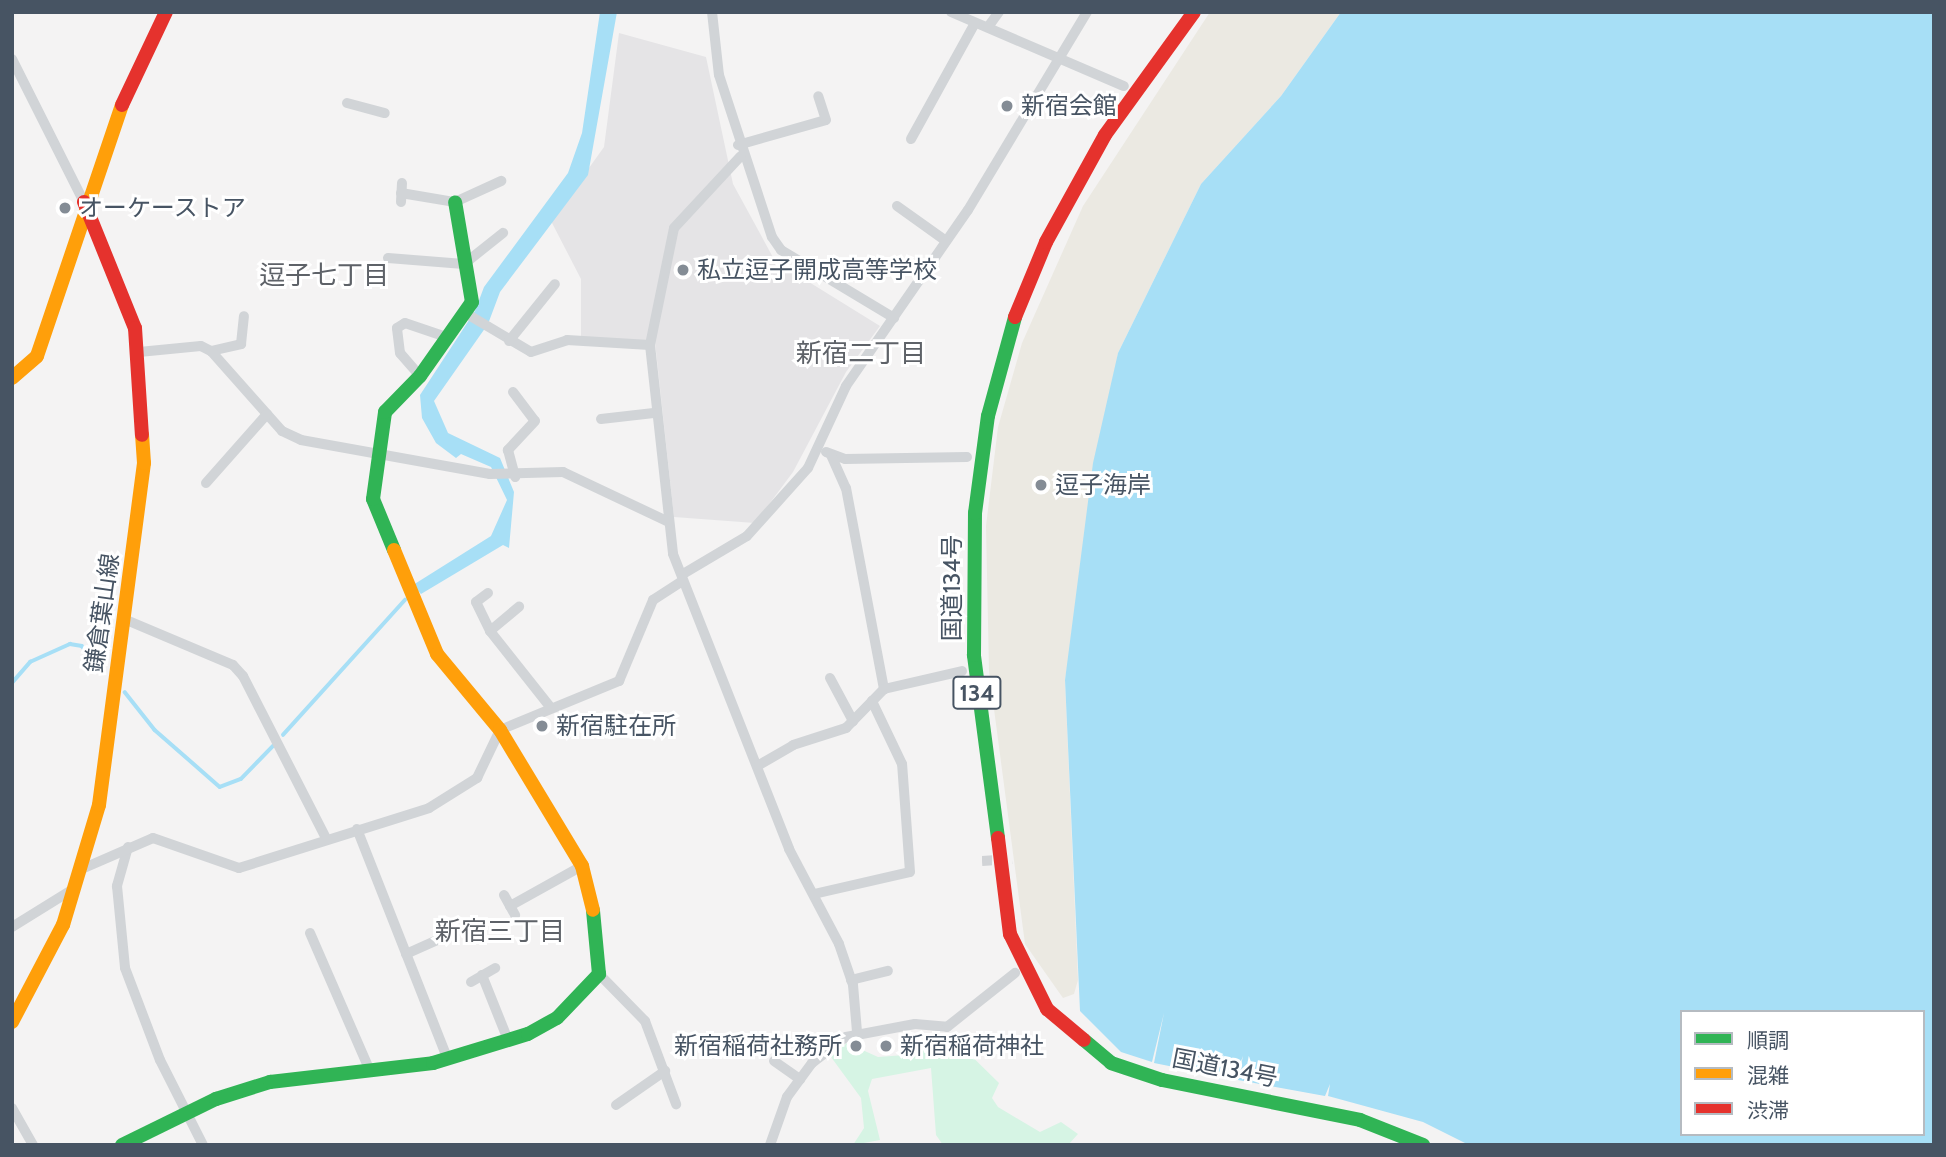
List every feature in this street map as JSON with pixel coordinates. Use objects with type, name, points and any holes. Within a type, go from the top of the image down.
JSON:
[{"type":"main road","points":[[12,378],[42,343],[84,202],[117,110],[166,12]]},
{"type":"main road","name":"国道134号","points":[[1194,12],[1128,100],[1059,217],[1014,320],[988,416],[975,513],[974,655],[1007,920],[1025,975],[1047,1009],[1111,1062],[1162,1080],[1348,1116],[1423,1145]]},
{"type":"main road","name":"鎌倉葉山線","points":[[12,1022],[78,886],[84,868],[106,763],[144,463],[139,352],[126,295],[84,202]]},
{"type":"main road","points":[[122,1145],[185,1113],[270,1082],[370,1071],[447,1058],[508,1040],[557,1018],[599,974],[600,936],[582,866],[500,730],[424,629],[373,499],[385,412],[420,376],[469,315],[472,302],[455,202]]},
{"type":"street","points":[[712,12],[719,75],[740,151],[781,250],[894,318]]},
{"type":"street","points":[[951,12],[1061,55],[1124,86]]},
{"type":"street","points":[[988,27],[999,12]]},
{"type":"street","points":[[84,868],[128,847],[168,839],[239,868],[458,794],[477,778],[500,730],[619,681],[653,600],[760,524],[826,452],[846,386],[946,241],[1087,12]]},
{"type":"street","points":[[911,139],[975,23]]},
{"type":"street","points":[[12,59],[84,202]]},
{"type":"street","points":[[818,96],[826,120],[740,151],[674,228],[650,345],[654,413],[669,522],[683,578],[730,712],[759,765],[789,849],[814,894],[851,980],[857,1032]]},
{"type":"street","points":[[347,103],[385,113]]},
{"type":"street","points":[[401,193],[455,202],[501,181]]},
{"type":"street","points":[[897,206],[946,241]]},
{"type":"street","points":[[388,258],[464,264],[503,233]]},
{"type":"street","points":[[509,341],[555,284]]},
{"type":"street","points":[[469,315],[531,352],[567,340],[650,345]]},
{"type":"street","points":[[211,351],[241,344],[244,316]]},
{"type":"street","points":[[420,376],[400,353],[397,328],[405,323],[449,338]]},
{"type":"street","points":[[139,352],[201,346],[211,351],[282,431],[301,440],[490,474],[512,476],[563,472],[669,522]]},
{"type":"street","points":[[512,476],[508,450],[535,421],[513,392]]},
{"type":"street","points":[[601,419],[654,413]]},
{"type":"street","points":[[206,484],[267,414]]},
{"type":"street","points":[[826,452],[967,457]]},
{"type":"street","points":[[826,452],[846,488],[884,689]]},
{"type":"street","points":[[488,593],[476,602],[490,631],[551,708]]},
{"type":"street","points":[[490,631],[519,607]]},
{"type":"street","points":[[124,619],[233,665],[243,676],[326,838]]},
{"type":"street","points":[[759,765],[853,721],[884,689],[962,671]]},
{"type":"street","points":[[830,678],[853,721]]},
{"type":"street","points":[[814,894],[911,872],[902,764],[872,702]]},
{"type":"street","points":[[357,829],[447,1058]]},
{"type":"street","points":[[128,847],[117,886],[125,968],[185,1113],[202,1145]]},
{"type":"street","points":[[510,905],[582,866]]},
{"type":"street","points":[[12,928],[78,886]]},
{"type":"street","points":[[406,954],[464,928]]},
{"type":"street","points":[[310,933],[370,1071]]},
{"type":"street","points":[[471,982],[495,968]]},
{"type":"street","points":[[851,980],[888,971]]},
{"type":"street","points":[[770,1145],[800,1079],[857,1032],[947,1027],[1015,973]]},
{"type":"street","points":[[599,974],[645,1021],[676,1104]]},
{"type":"street","points":[[482,975],[508,1040]]},
{"type":"street","points":[[774,1061],[800,1079]]},
{"type":"street","points":[[616,1105],[665,1071]]},
{"type":"street","points":[[12,1108],[33,1145]]},
{"type":"shaded area","name":"私立逗子開成高等学校","points":[[619,33],[706,57],[733,184],[775,261],[880,326],[846,372],[793,472],[755,523],[674,517],[655,342],[581,339],[581,279],[551,221],[604,147]]},
{"type":"green space","points":[[949,1034],[999,1083],[992,1098],[998,1107],[1040,1132],[1061,1122],[1078,1134],[1068,1145],[943,1145],[936,1135],[931,1068],[872,1079],[868,1091],[880,1140],[853,1145],[864,1128],[861,1098],[831,1057],[847,1043],[878,1057],[905,1055],[932,1037]]},
{"type":"sand","name":"逗子海岸","points":[[1210,12],[1341,12],[1281,96],[1201,184],[1118,353],[1065,680],[1078,980],[1074,994],[1063,998],[1025,944],[989,671],[986,526],[998,427],[1022,343],[1083,206]]},
{"type":"water","points":[[600,12],[617,12],[588,175],[500,292],[488,324],[434,401],[448,433],[500,458],[514,492],[509,548],[503,545],[421,594],[413,585],[491,536],[507,500],[491,467],[461,454],[456,458],[436,443],[422,418],[420,395],[475,311],[484,287],[568,173],[582,133]]},
{"type":"water","points":[[1341,12],[1934,12],[1934,1145],[1469,1145],[1423,1122],[1328,1096],[1330,1084],[1325,1096],[1238,1080],[1243,1056],[1234,1079],[1154,1063],[1164,1013],[1152,1062],[1121,1052],[1080,1011],[1065,680],[1093,463],[1118,353],[1201,184],[1281,96]]},
{"type":"waterway","points":[[283,735],[405,600]]},
{"type":"waterway","points":[[12,683],[30,662],[70,644],[82,646],[102,670]]},
{"type":"waterway","points":[[125,692],[155,730],[220,787],[241,779],[275,744]]},
{"type":"tunnel","points":[[982,861],[1012,859]]},
{"type":"traffic: fast","points":[[394,550],[373,499],[385,412],[420,376],[472,302],[455,202]]},
{"type":"traffic: fast","points":[[998,838],[974,655],[975,513],[988,416],[1015,317]]},
{"type":"traffic: fast","points":[[122,1145],[216,1099],[270,1082],[433,1063],[528,1034],[557,1018],[599,974],[593,910]]},
{"type":"traffic: fast","points":[[1084,1040],[1111,1063],[1162,1080],[1360,1120],[1423,1145]]},
{"type":"traffic: slow","points":[[12,378],[37,356],[122,105]]},
{"type":"traffic: slow","points":[[12,1022],[63,925],[99,805],[144,463],[142,435]]},
{"type":"traffic: slow","points":[[394,550],[437,654],[500,730],[582,866],[593,910]]},
{"type":"traffic: jam","points":[[122,105],[166,12]]},
{"type":"traffic: jam","points":[[1015,317],[1046,242],[1105,135],[1194,12]]},
{"type":"traffic: jam","points":[[84,202],[135,328],[142,435]]},
{"type":"traffic: jam","points":[[998,838],[1010,934],[1047,1009],[1084,1040]]},
{"type":"place","name":"新宿会館","points":[[1007,106]]},
{"type":"place","name":"オーケーストア","points":[[65,208]]},
{"type":"place","name":"私立逗子開成高等学校","points":[[683,270]]},
{"type":"place","name":"逗子海岸","points":[[1041,485]]},
{"type":"place","name":"新宿駐在所","points":[[542,726]]},
{"type":"place","name":"新宿稲荷社務所","points":[[856,1046]]},
{"type":"place","name":"新宿稲荷神社","points":[[886,1046]]},
{"type":"district","name":"逗子七丁目","points":[[324,276]]},
{"type":"district","name":"新宿二丁目","points":[[861,354]]},
{"type":"district","name":"新宿三丁目","points":[[500,932]]}]
